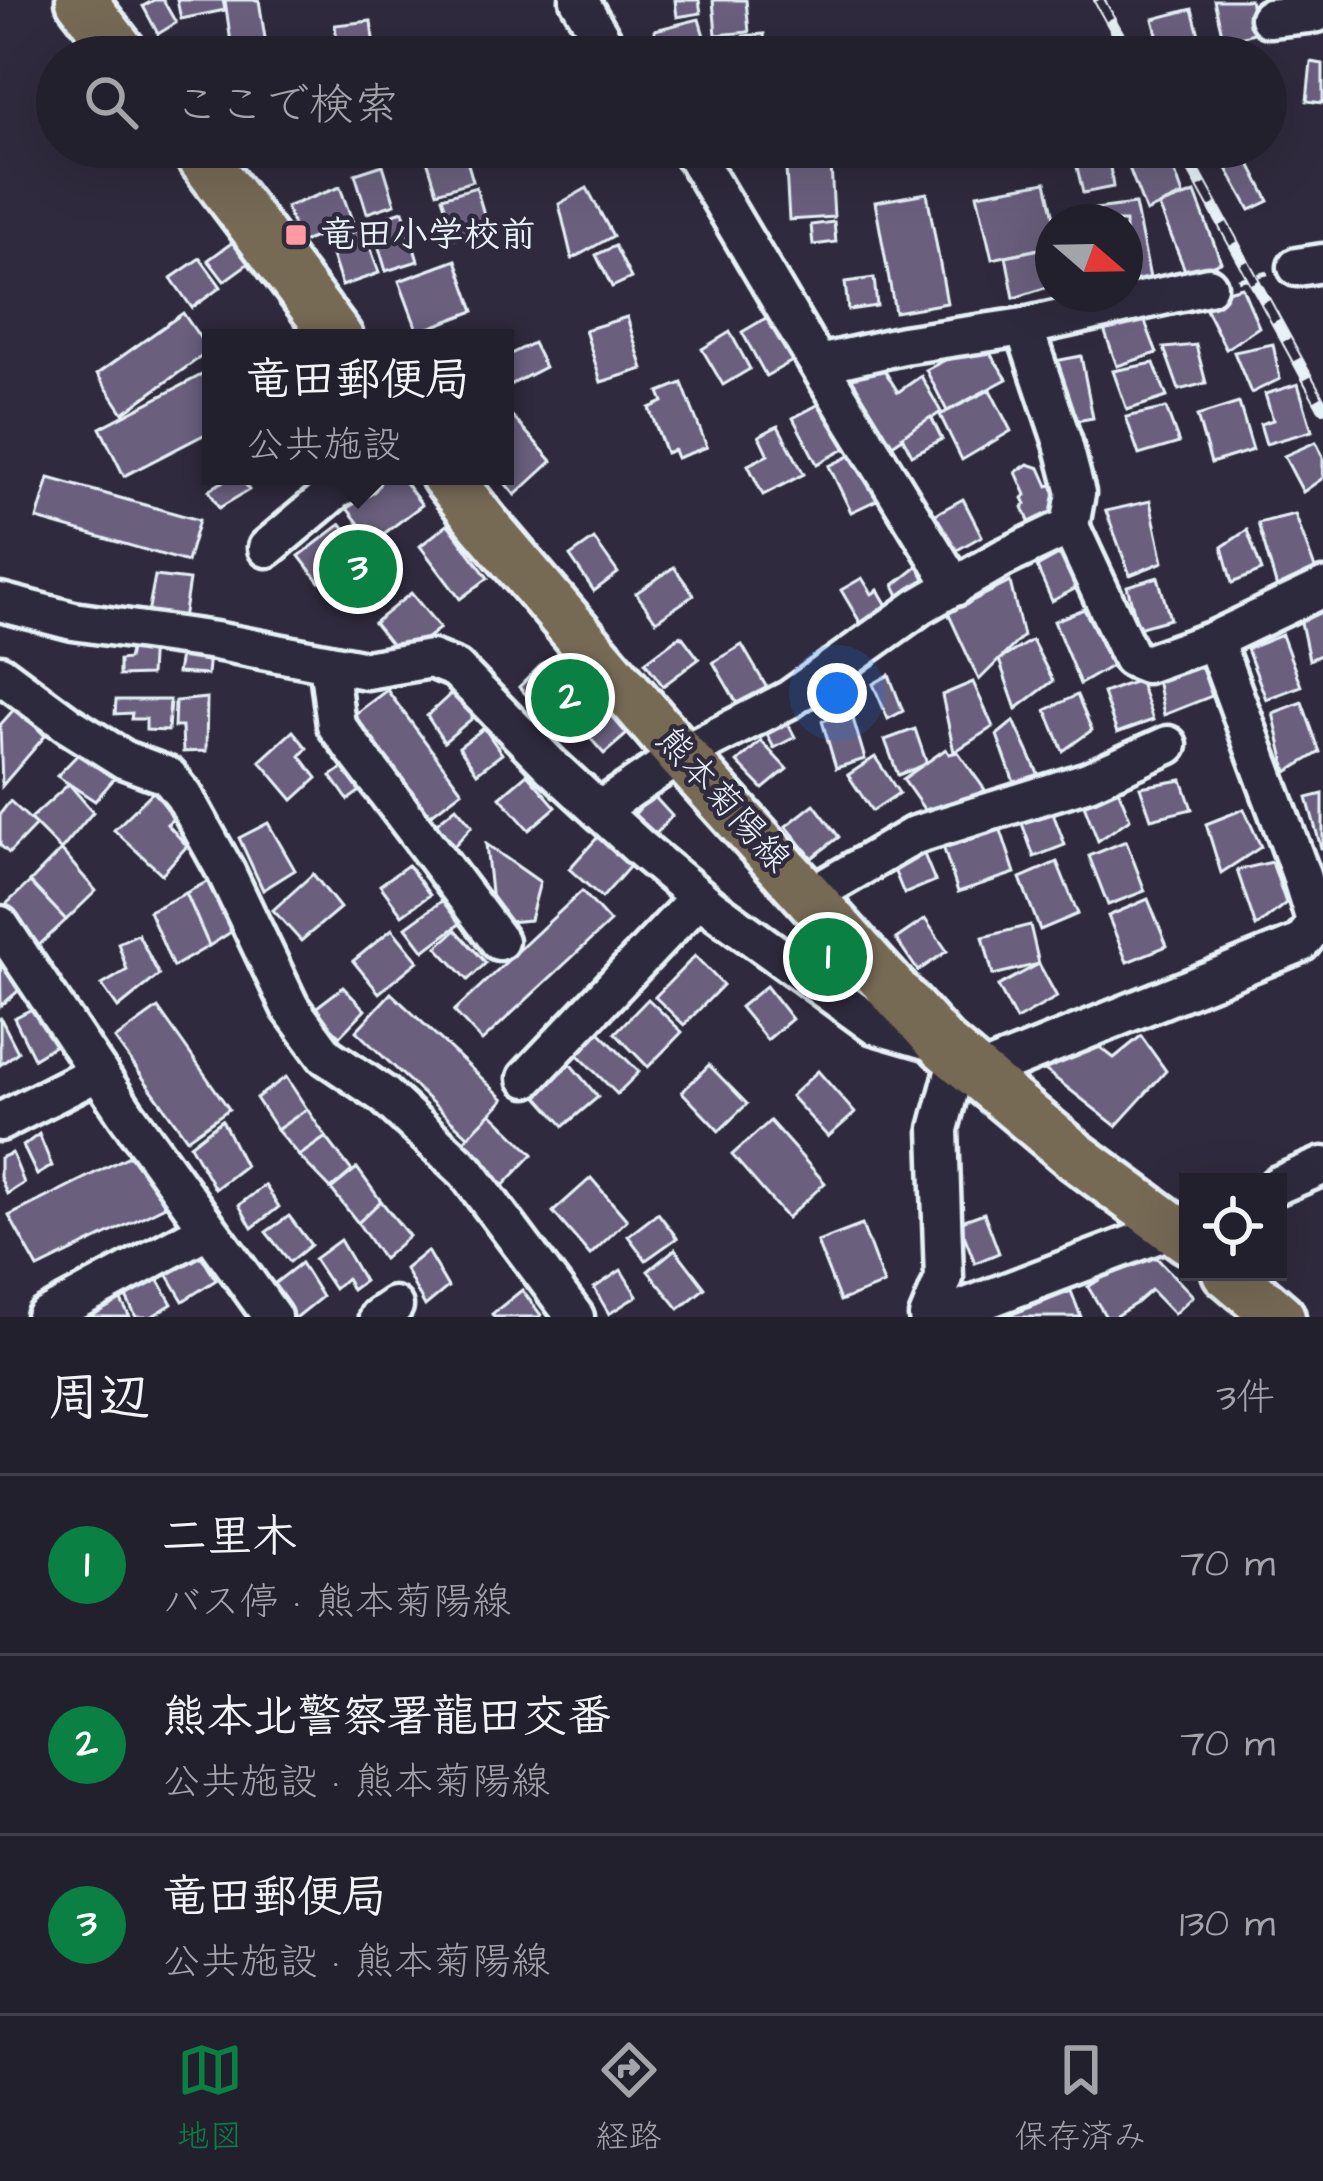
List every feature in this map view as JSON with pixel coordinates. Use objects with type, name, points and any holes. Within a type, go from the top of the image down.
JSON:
[{"type":"main road","points":[[81,0],[109,36]]},
{"type":"main road","points":[[210,168],[331,329]]},
{"type":"main road","name":"熊本菊陽線","points":[[453,485],[681,754],[959,1059],[1075,1155],[1179,1227]]},
{"type":"main road","points":[[1238,1281],[1280,1317]]},
{"type":"street","points":[[584,2],[602,36]]},
{"type":"street","points":[[1269,18],[1323,9]]},
{"type":"street","points":[[702,168],[955,587]]},
{"type":"street","points":[[818,364],[902,345],[1024,327],[1208,286]]},
{"type":"street","points":[[1024,327],[1076,493],[1070,526],[1131,658],[1146,664],[1214,640],[1323,588]]},
{"type":"street","points":[[267,548],[345,485]]},
{"type":"street","points":[[598,810],[681,754],[790,699],[920,606],[1070,526]]},
{"type":"street","points":[[0,602],[73,621],[215,641],[367,670],[430,659],[456,669],[598,810],[699,897],[874,1025],[959,1059],[1301,943],[1316,924],[1311,868],[1214,640]]},
{"type":"street","points":[[328,663],[336,725],[499,941]]},
{"type":"street","points":[[0,674],[125,760],[168,776],[226,872],[290,1007],[326,1056],[384,1095],[466,1172],[575,1317]]},
{"type":"street","points":[[809,897],[915,835],[1088,781],[1168,745]]},
{"type":"street","points":[[527,1078],[699,897]]},
{"type":"street","points":[[0,925],[272,1317]]},
{"type":"street","points":[[928,1317],[944,1278],[939,1129],[959,1059]]},
{"type":"street","points":[[0,1121],[98,1072]]},
{"type":"street","points":[[1287,1181],[1323,1166]]},
{"type":"street","points":[[44,1317],[208,1229]]},
{"type":"street","points":[[940,1317],[1179,1232]]},
{"type":"path","points":[[1208,286],[1310,265]]},
{"type":"building","points":[[163,0],[176,23],[158,34],[143,6]]},
{"type":"building","points":[[177,0],[223,0],[225,10],[181,19]]},
{"type":"building","points":[[225,0],[259,0],[265,36],[230,36]]},
{"type":"building","points":[[675,0],[699,0],[701,13],[677,17]]},
{"type":"building","points":[[713,0],[746,0],[749,32],[716,35]]},
{"type":"building","points":[[1214,0],[1250,0],[1257,32],[1223,36]]},
{"type":"building","points":[[1192,9],[1199,36],[1157,36],[1153,19]]},
{"type":"building","points":[[699,19],[704,36],[655,36],[655,30]]},
{"type":"building","points":[[371,21],[373,36],[336,36],[335,25]]},
{"type":"building","points":[[1311,62],[1323,64],[1323,103],[1307,101]]},
{"type":"building","points":[[384,168],[395,204],[367,213],[355,174]]},
{"type":"building","points":[[430,168],[469,168],[473,181],[437,192]]},
{"type":"building","points":[[786,168],[831,168],[834,217],[789,220]]},
{"type":"building","points":[[1077,168],[1110,168],[1113,187],[1083,193]]},
{"type":"building","points":[[1129,168],[1173,168],[1183,195],[1146,212]]},
{"type":"building","points":[[1227,168],[1252,168],[1269,201],[1250,210]]},
{"type":"building","points":[[1046,182],[1051,204],[1035,204],[1035,250],[992,259],[977,194]]},
{"type":"building","points":[[340,187],[353,223],[300,243],[286,207]]},
{"type":"building","points":[[476,187],[488,228],[455,238],[442,197]]},
{"type":"building","points":[[587,188],[613,236],[572,259],[559,204]]},
{"type":"building","points":[[927,193],[947,303],[895,312],[875,202]]},
{"type":"building","points":[[1195,193],[1221,262],[1187,275],[1159,206]]},
{"type":"building","points":[[403,211],[418,261],[386,271],[371,221]]},
{"type":"building","points":[[834,222],[836,242],[813,245],[811,225]]},
{"type":"building","points":[[364,228],[379,273],[342,286],[327,240]]},
{"type":"building","points":[[237,239],[253,260],[224,281],[208,260]]},
{"type":"building","points":[[1143,244],[1151,283],[1143,285]]},
{"type":"building","points":[[615,246],[631,278],[612,287],[596,255]]},
{"type":"building","points":[[1035,250],[1035,291],[1014,298],[1006,256]]},
{"type":"building","points":[[200,258],[221,287],[192,308],[171,278]]},
{"type":"building","points":[[456,260],[474,311],[417,329],[399,281]]},
{"type":"building","points":[[874,278],[877,306],[848,310],[845,282]]},
{"type":"building","points":[[1242,287],[1259,327],[1226,349],[1200,298]]},
{"type":"building","points":[[183,313],[202,341],[202,356],[123,413],[97,374]]},
{"type":"building","points":[[771,315],[796,359],[766,376],[742,332]]},
{"type":"building","points":[[627,317],[643,369],[601,382],[585,330]]},
{"type":"building","points":[[1144,319],[1157,353],[1117,366],[1103,327]]},
{"type":"building","points":[[730,332],[750,369],[723,385],[702,349]]},
{"type":"building","points":[[982,341],[1007,379],[947,411],[926,370]]},
{"type":"building","points":[[533,343],[545,367],[514,383],[514,352]]},
{"type":"building","points":[[1273,344],[1280,379],[1251,393],[1234,352]]},
{"type":"building","points":[[1196,345],[1206,383],[1179,390],[1164,348]]},
{"type":"building","points":[[873,352],[898,392],[921,376],[941,412],[882,452],[837,373]]},
{"type":"building","points":[[1081,356],[1093,418],[1070,422],[1050,362]]},
{"type":"building","points":[[1154,363],[1167,397],[1127,410],[1113,371]]},
{"type":"building","points":[[202,375],[202,436],[124,476],[100,428]]},
{"type":"building","points":[[682,383],[707,447],[677,458],[674,450],[666,453],[649,408],[663,402],[659,392]]},
{"type":"building","points":[[1298,384],[1312,431],[1266,444],[1260,424],[1273,420],[1265,394]]},
{"type":"building","points":[[990,390],[1011,431],[962,460],[940,415]]},
{"type":"building","points":[[827,400],[852,445],[817,464],[793,418]]},
{"type":"building","points":[[1239,403],[1253,450],[1211,463],[1197,416]]},
{"type":"building","points":[[1166,408],[1179,443],[1139,455],[1126,417]]},
{"type":"building","points":[[931,417],[942,439],[912,455],[902,436]]},
{"type":"building","points":[[514,418],[552,461],[515,495],[507,485],[514,485]]},
{"type":"building","points":[[778,426],[804,474],[763,495],[748,465],[768,455],[759,436]]},
{"type":"building","points":[[1316,442],[1323,457],[1323,478],[1303,492],[1284,456]]},
{"type":"building","points":[[858,452],[881,498],[851,512],[829,466]]},
{"type":"building","points":[[1028,464],[1040,468],[1068,509],[1032,528],[1016,472]]},
{"type":"building","points":[[49,478],[199,520],[187,562],[37,519]]},
{"type":"building","points":[[217,485],[246,485],[249,490],[219,508],[209,490]]},
{"type":"building","points":[[375,485],[407,485],[422,505],[373,542],[346,507]]},
{"type":"building","points":[[963,499],[982,536],[950,554],[930,517]]},
{"type":"building","points":[[1150,501],[1163,562],[1130,575],[1106,511]]},
{"type":"building","points":[[1295,514],[1317,574],[1277,588],[1258,523]]},
{"type":"building","points":[[341,524],[361,550],[319,582],[299,556]]},
{"type":"building","points":[[448,524],[488,578],[460,599],[420,546]]},
{"type":"building","points":[[1247,530],[1262,571],[1232,583],[1222,547]]},
{"type":"building","points":[[594,539],[618,573],[594,591],[570,556]]},
{"type":"building","points":[[1064,552],[1080,586],[1052,601],[1037,567]]},
{"type":"building","points":[[922,563],[935,587],[904,606],[894,585]]},
{"type":"building","points":[[674,567],[694,595],[656,621],[636,593]]},
{"type":"building","points":[[155,576],[189,580],[183,619],[148,613]]},
{"type":"building","points":[[1158,577],[1170,619],[1138,628],[1127,586]]},
{"type":"building","points":[[862,578],[872,594],[878,590],[892,614],[867,634],[841,590]]},
{"type":"building","points":[[1010,582],[1023,636],[979,680],[948,613]]},
{"type":"building","points":[[411,593],[440,628],[402,658],[374,623]]},
{"type":"building","points":[[1323,605],[1323,654],[1309,660],[1299,613]]},
{"type":"building","points":[[1084,609],[1113,665],[1080,684],[1054,621]]},
{"type":"building","points":[[681,635],[699,659],[663,686],[645,662]]},
{"type":"building","points":[[1282,635],[1301,686],[1266,699],[1247,649]]},
{"type":"building","points":[[133,638],[152,640],[150,675],[119,676],[119,660],[128,659]]},
{"type":"building","points":[[1032,640],[1053,681],[1016,709],[999,660]]},
{"type":"building","points":[[742,645],[767,688],[738,705],[713,662]]},
{"type":"building","points":[[181,650],[209,653],[207,675],[177,673]]},
{"type":"building","points":[[1197,655],[1212,696],[1164,715],[1155,669]]},
{"type":"building","points":[[543,663],[574,695],[549,719],[519,687]]},
{"type":"building","points":[[889,675],[903,711],[888,719],[873,684]]},
{"type":"building","points":[[1139,680],[1153,720],[1117,733],[1103,693]]},
{"type":"building","points":[[973,682],[993,727],[954,752],[942,695]]},
{"type":"building","points":[[457,688],[480,712],[444,742],[427,716]]},
{"type":"building","points":[[387,690],[462,791],[424,820],[348,719]]},
{"type":"building","points":[[1077,695],[1092,730],[1063,751],[1046,710]]},
{"type":"building","points":[[207,698],[206,751],[183,752],[182,727],[174,727],[175,701]]},
{"type":"building","points":[[116,700],[170,700],[168,731],[146,730],[146,719],[131,719],[132,713],[115,714]]},
{"type":"building","points":[[1302,702],[1320,752],[1287,772],[1273,713]]},
{"type":"building","points":[[16,707],[45,736],[2,786],[0,725]]},
{"type":"building","points":[[606,710],[627,734],[604,754],[583,730]]},
{"type":"building","points":[[851,712],[865,759],[836,768],[822,721]]},
{"type":"building","points":[[785,718],[795,737],[774,748],[764,729]]},
{"type":"building","points":[[1014,721],[1042,782],[1016,788],[997,735]]},
{"type":"building","points":[[484,728],[502,754],[477,773],[459,747]]},
{"type":"building","points":[[915,729],[927,764],[898,775],[885,740]]},
{"type":"building","points":[[293,731],[307,748],[300,756],[317,778],[293,800],[260,761]]},
{"type":"building","points":[[761,741],[787,769],[763,789],[737,762]]},
{"type":"building","points":[[86,746],[119,773],[95,801],[57,776]]},
{"type":"building","points":[[946,749],[949,754],[958,752],[985,790],[952,813],[931,819],[903,779]]},
{"type":"building","points":[[875,757],[899,793],[872,811],[848,775]]},
{"type":"building","points":[[355,759],[371,783],[348,800],[331,776]]},
{"type":"building","points":[[527,774],[556,807],[529,830],[500,797]]},
{"type":"building","points":[[1182,780],[1192,809],[1151,819],[1140,787]]},
{"type":"building","points":[[69,784],[93,812],[61,850],[30,819]]},
{"type":"building","points":[[156,789],[178,815],[167,824],[187,846],[162,874],[114,830]]},
{"type":"building","points":[[1118,789],[1130,819],[1098,841],[1084,805]]},
{"type":"building","points":[[652,794],[672,816],[656,834],[634,815]]},
{"type":"building","points":[[1323,794],[1323,848],[1321,848],[1307,798]]},
{"type":"building","points":[[10,801],[36,825],[9,853],[0,845],[0,814]]},
{"type":"building","points":[[1049,803],[1065,845],[1034,857],[1019,815]]},
{"type":"building","points":[[814,804],[839,837],[812,858],[786,826]]},
{"type":"building","points":[[456,807],[472,826],[446,855],[427,831]]},
{"type":"building","points":[[1244,809],[1261,847],[1221,873],[1206,824]]},
{"type":"building","points":[[995,812],[1015,873],[958,892],[938,831]]},
{"type":"building","points":[[268,823],[295,870],[263,890],[239,838]]},
{"type":"building","points":[[605,829],[637,858],[602,898],[569,869]]},
{"type":"building","points":[[1126,841],[1145,891],[1108,905],[1089,856]]},
{"type":"building","points":[[486,844],[540,882],[530,920],[494,923]]},
{"type":"building","points":[[921,847],[935,881],[904,894],[890,860]]},
{"type":"building","points":[[61,850],[96,891],[66,920],[30,882]]},
{"type":"building","points":[[1057,862],[1078,914],[1040,930],[1020,878]]},
{"type":"building","points":[[1272,862],[1286,903],[1256,927],[1237,870]]},
{"type":"building","points":[[408,865],[430,895],[402,915],[380,885]]},
{"type":"building","points":[[313,874],[340,908],[301,941],[273,910]]},
{"type":"building","points":[[218,876],[242,925],[209,946],[186,893]]},
{"type":"building","points":[[30,882],[66,920],[36,948],[2,908]]},
{"type":"building","points":[[582,891],[610,922],[482,1041],[454,1011]]},
{"type":"building","points":[[186,893],[209,946],[173,967],[149,911]]},
{"type":"building","points":[[1148,899],[1167,946],[1127,962],[1108,916]]},
{"type":"building","points":[[443,900],[461,923],[424,951],[406,927]]},
{"type":"building","points":[[925,919],[947,951],[918,971],[896,939]]},
{"type":"building","points":[[1030,925],[1039,964],[993,975],[983,937]]},
{"type":"building","points":[[392,929],[418,961],[379,993],[353,961]]},
{"type":"building","points":[[456,930],[486,963],[468,980],[437,947]]},
{"type":"building","points":[[138,934],[159,975],[118,1008],[102,985],[127,970],[118,943]]},
{"type":"building","points":[[0,942],[13,960],[6,968],[24,986],[1,1006]]},
{"type":"building","points":[[695,956],[723,985],[684,1025],[655,997]]},
{"type":"building","points":[[1039,964],[1057,997],[1016,1020],[998,986]]},
{"type":"building","points":[[766,986],[792,1019],[767,1040],[740,1007]]},
{"type":"building","points":[[343,987],[365,1010],[340,1036],[313,1010]]},
{"type":"building","points":[[391,993],[504,1099],[469,1137],[356,1031]]},
{"type":"building","points":[[648,999],[682,1032],[648,1067],[615,1033]]},
{"type":"building","points":[[40,1005],[57,1044],[34,1058],[14,1018]]},
{"type":"building","points":[[158,1008],[229,1109],[187,1139],[115,1039]]},
{"type":"building","points":[[0,1017],[18,1052],[0,1065]]},
{"type":"building","points":[[597,1030],[639,1072],[617,1094],[575,1052]]},
{"type":"building","points":[[1084,1035],[1114,1058],[1141,1036],[1166,1071],[1116,1126],[1037,1064]]},
{"type":"building","points":[[566,1059],[598,1097],[564,1126],[531,1089]]},
{"type":"building","points":[[709,1065],[747,1104],[719,1131],[682,1092]]},
{"type":"building","points":[[818,1071],[855,1113],[828,1137],[791,1096]]},
{"type":"building","points":[[286,1077],[307,1109],[277,1130],[256,1098]]},
{"type":"building","points":[[307,1109],[326,1137],[299,1156],[277,1130]]},
{"type":"building","points":[[491,1113],[533,1154],[499,1190],[461,1144]]},
{"type":"building","points":[[222,1120],[245,1166],[215,1189],[190,1145]]},
{"type":"building","points":[[770,1121],[825,1183],[787,1218],[732,1155]]},
{"type":"building","points":[[39,1134],[52,1166],[37,1175],[23,1146]]},
{"type":"building","points":[[326,1137],[352,1171],[331,1189],[299,1156]]},
{"type":"building","points":[[141,1150],[165,1206],[38,1268],[9,1216]]},
{"type":"building","points":[[12,1153],[24,1183],[7,1194],[0,1177],[0,1158]]},
{"type":"building","points":[[357,1168],[381,1201],[358,1223],[331,1189]]},
{"type":"building","points":[[591,1178],[627,1220],[590,1255],[553,1212]]},
{"type":"building","points":[[265,1185],[279,1207],[252,1228],[239,1205]]},
{"type":"building","points":[[381,1201],[409,1236],[383,1259],[358,1223]]},
{"type":"building","points":[[658,1213],[677,1238],[646,1260],[628,1236]]},
{"type":"building","points":[[984,1213],[999,1253],[975,1263],[959,1222]]},
{"type":"building","points":[[289,1216],[311,1245],[290,1262],[266,1232]]},
{"type":"building","points":[[862,1225],[884,1284],[840,1301],[817,1242]]},
{"type":"building","points":[[340,1240],[364,1281],[352,1290],[346,1278],[334,1289],[314,1259]]},
{"type":"building","points":[[675,1249],[705,1288],[679,1309],[648,1271]]},
{"type":"building","points":[[198,1251],[216,1280],[183,1301],[166,1272]]},
{"type":"building","points":[[427,1251],[448,1287],[425,1306],[405,1269]]},
{"type":"building","points":[[1152,1253],[1193,1296],[1174,1314],[1151,1290],[1114,1317],[1106,1317],[1088,1287],[1133,1258]]},
{"type":"building","points":[[301,1263],[322,1297],[291,1317],[271,1286]]},
{"type":"building","points":[[621,1270],[637,1296],[609,1314],[594,1288]]},
{"type":"building","points":[[157,1277],[172,1304],[151,1317],[136,1317],[126,1297]]},
{"type":"building","points":[[522,1290],[539,1317],[494,1317],[492,1314]]},
{"type":"building","points":[[1071,1291],[1081,1317],[1005,1317]]},
{"type":"building","points":[[118,1295],[130,1317],[84,1314]]},
{"type":"railway","points":[[1099,0],[1119,36]]},
{"type":"railway","points":[[1192,168],[1323,407]]},
{"type":"place","name":"竜田小学校前","points":[[296,235]]},
{"type":"place","name":"竜田郵便局","points":[[358,569]]},
{"type":"place","name":"熊本北警察署龍田交番","points":[[570,698]]},
{"type":"place","name":"二里木","points":[[828,957]]}]
